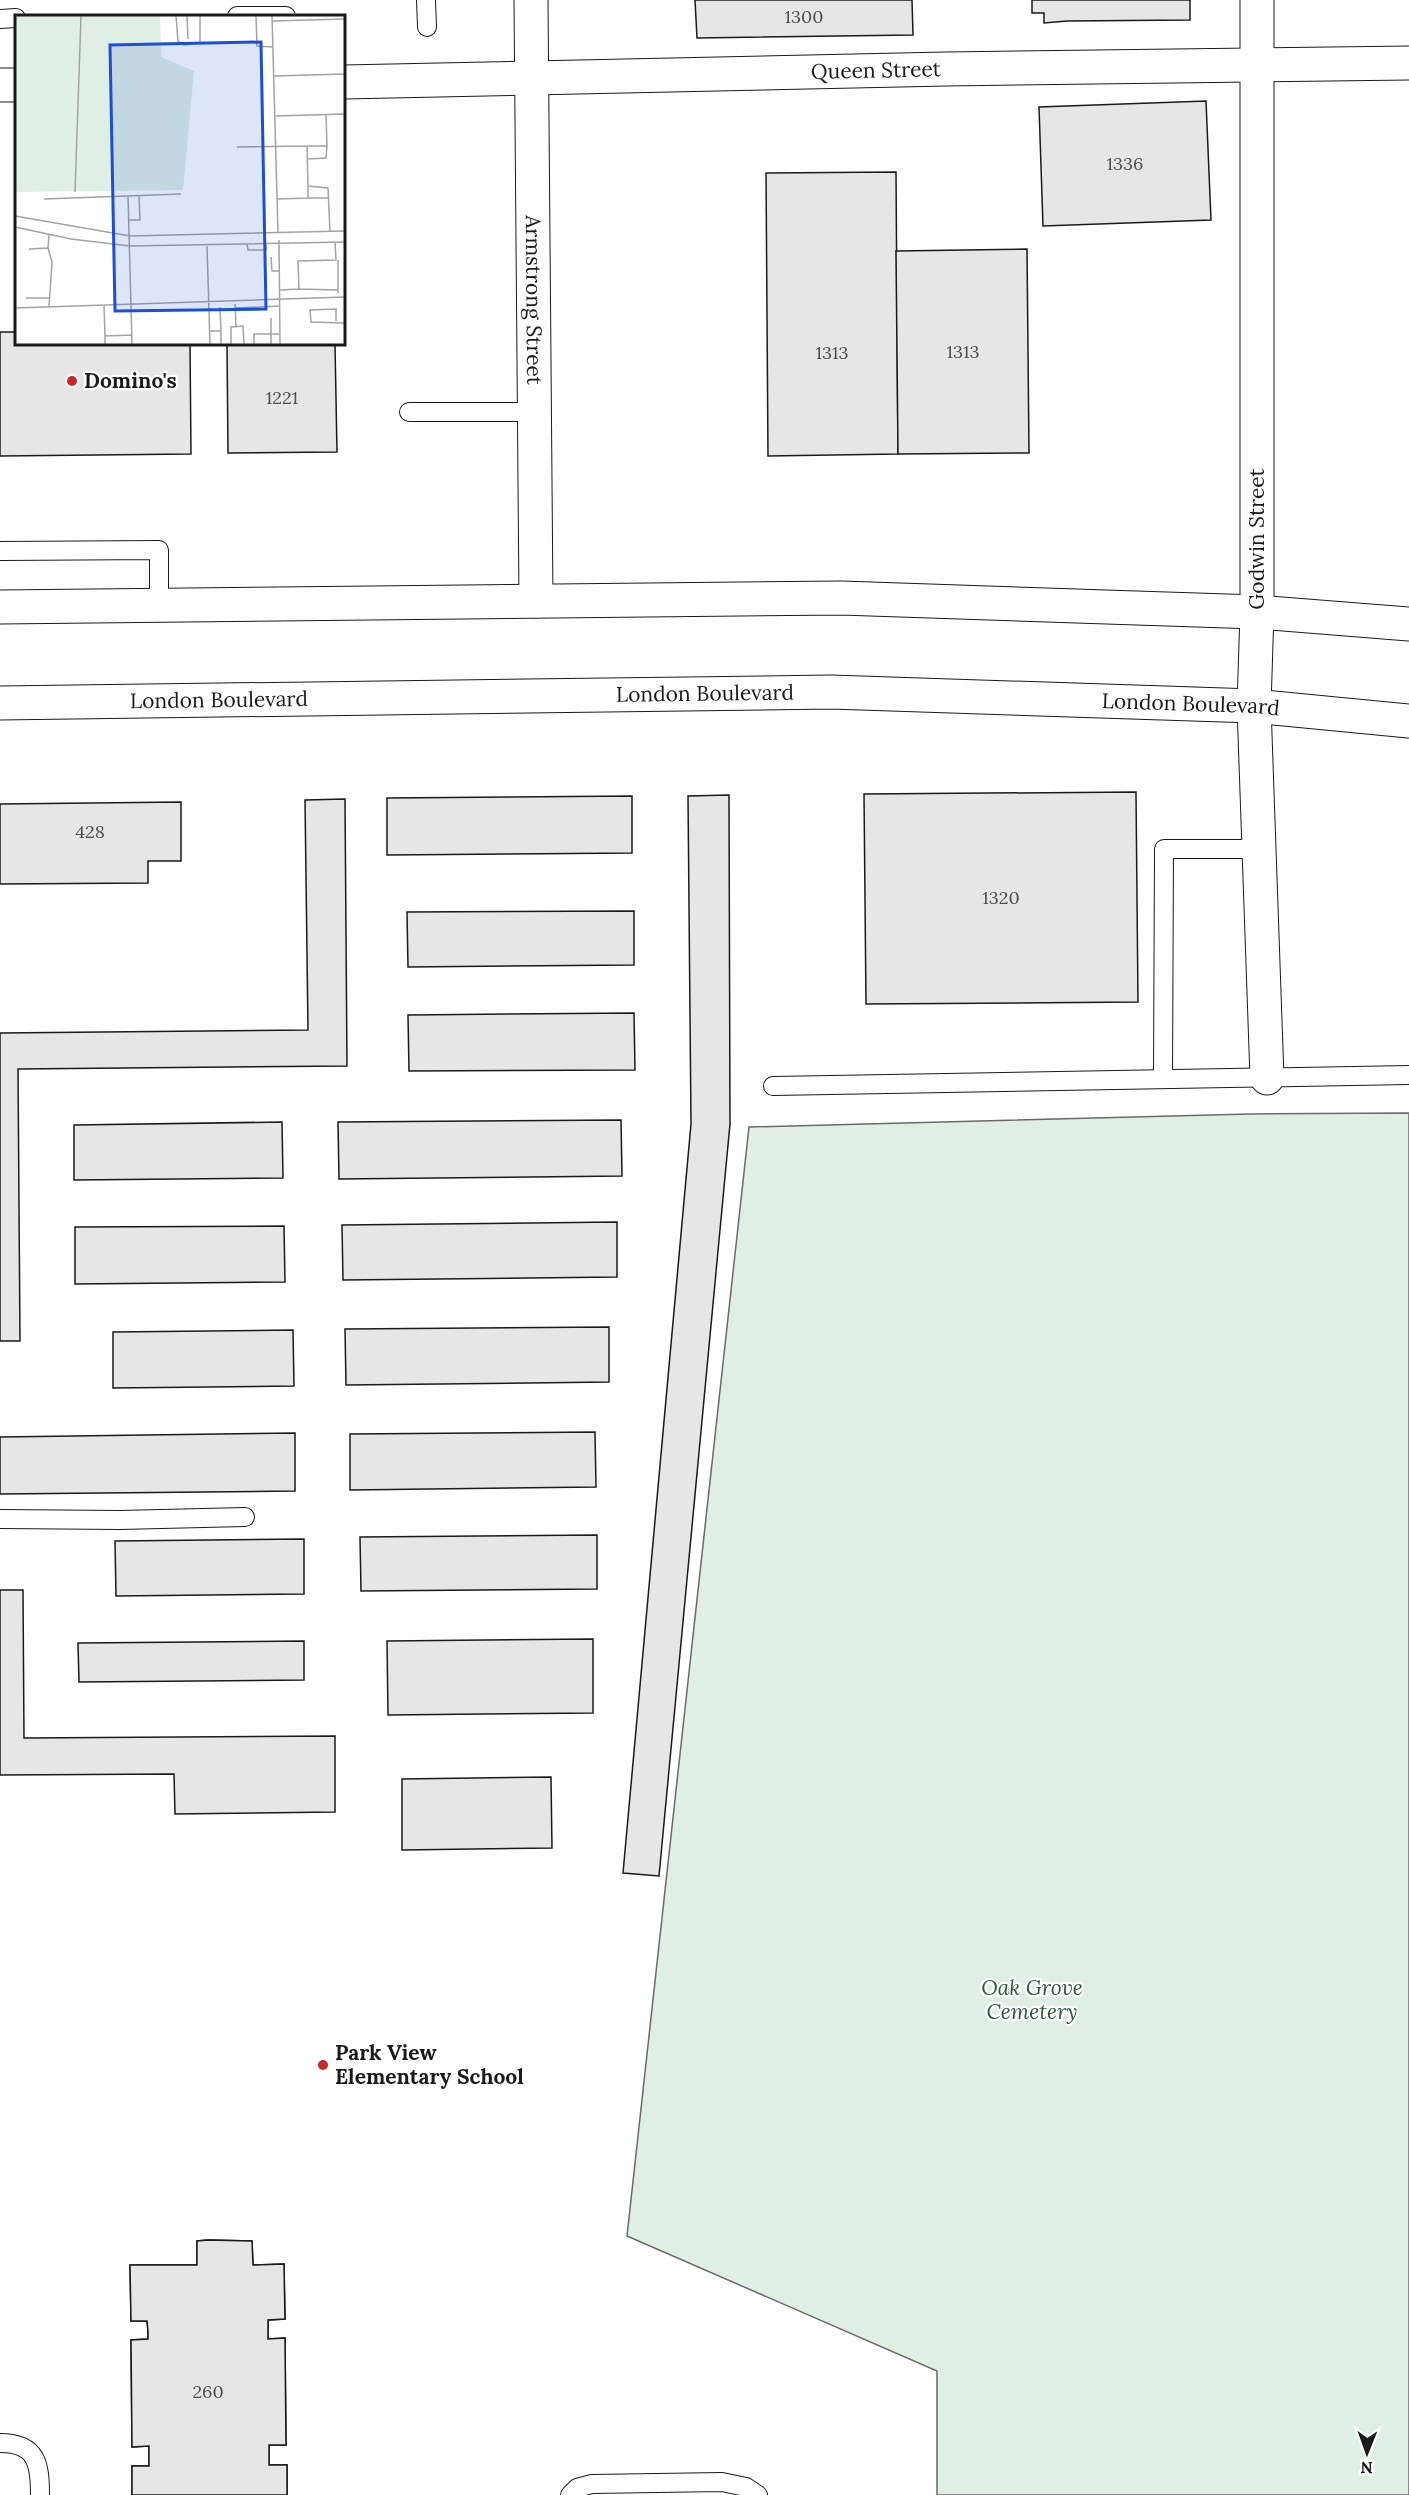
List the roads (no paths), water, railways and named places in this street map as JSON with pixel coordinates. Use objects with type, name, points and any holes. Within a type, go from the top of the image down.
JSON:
[{"type":"main road","name":"Armstrong Street","points":[[531,0],[536,601]]},
{"type":"main road","name":"Godwin Street","points":[[1257,0],[1257,612],[1254,706],[1268,1078]]},
{"type":"main road","name":"Queen Street","points":[[345,82],[946,69],[1409,63]]},
{"type":"main road","points":[[0,607],[841,598],[1257,612],[1409,624]]},
{"type":"main road","name":"London Boulevard","points":[[0,703],[831,692],[1254,706],[1409,721]]},
{"type":"lane","points":[[285,0],[286,15]]},
{"type":"lane","points":[[426,0],[427,27]]},
{"type":"lane","points":[[409,412],[534,412]]},
{"type":"lane","points":[[0,551],[159,550],[159,605]]},
{"type":"lane","points":[[1163,1079],[1164,849],[1259,849]]},
{"type":"lane","points":[[773,1086],[1409,1075]]},
{"type":"lane","points":[[0,1519],[120,1520],[245,1517]]},
{"type":"lane","points":[[0,2443],[24,2447],[35,2458],[40,2474],[40,2495]]},
{"type":"lane","points":[[570,2495],[577,2488],[592,2484],[722,2482],[746,2487],[758,2495]]},
{"type":"place","name":"Domino's","points":[[72,381]]},
{"type":"place","name":"Park View Elementary School","points":[[323,2065]]},
{"type":"park label","name":"Oak Grove Cemetery","points":[[1032,2000]]}]
